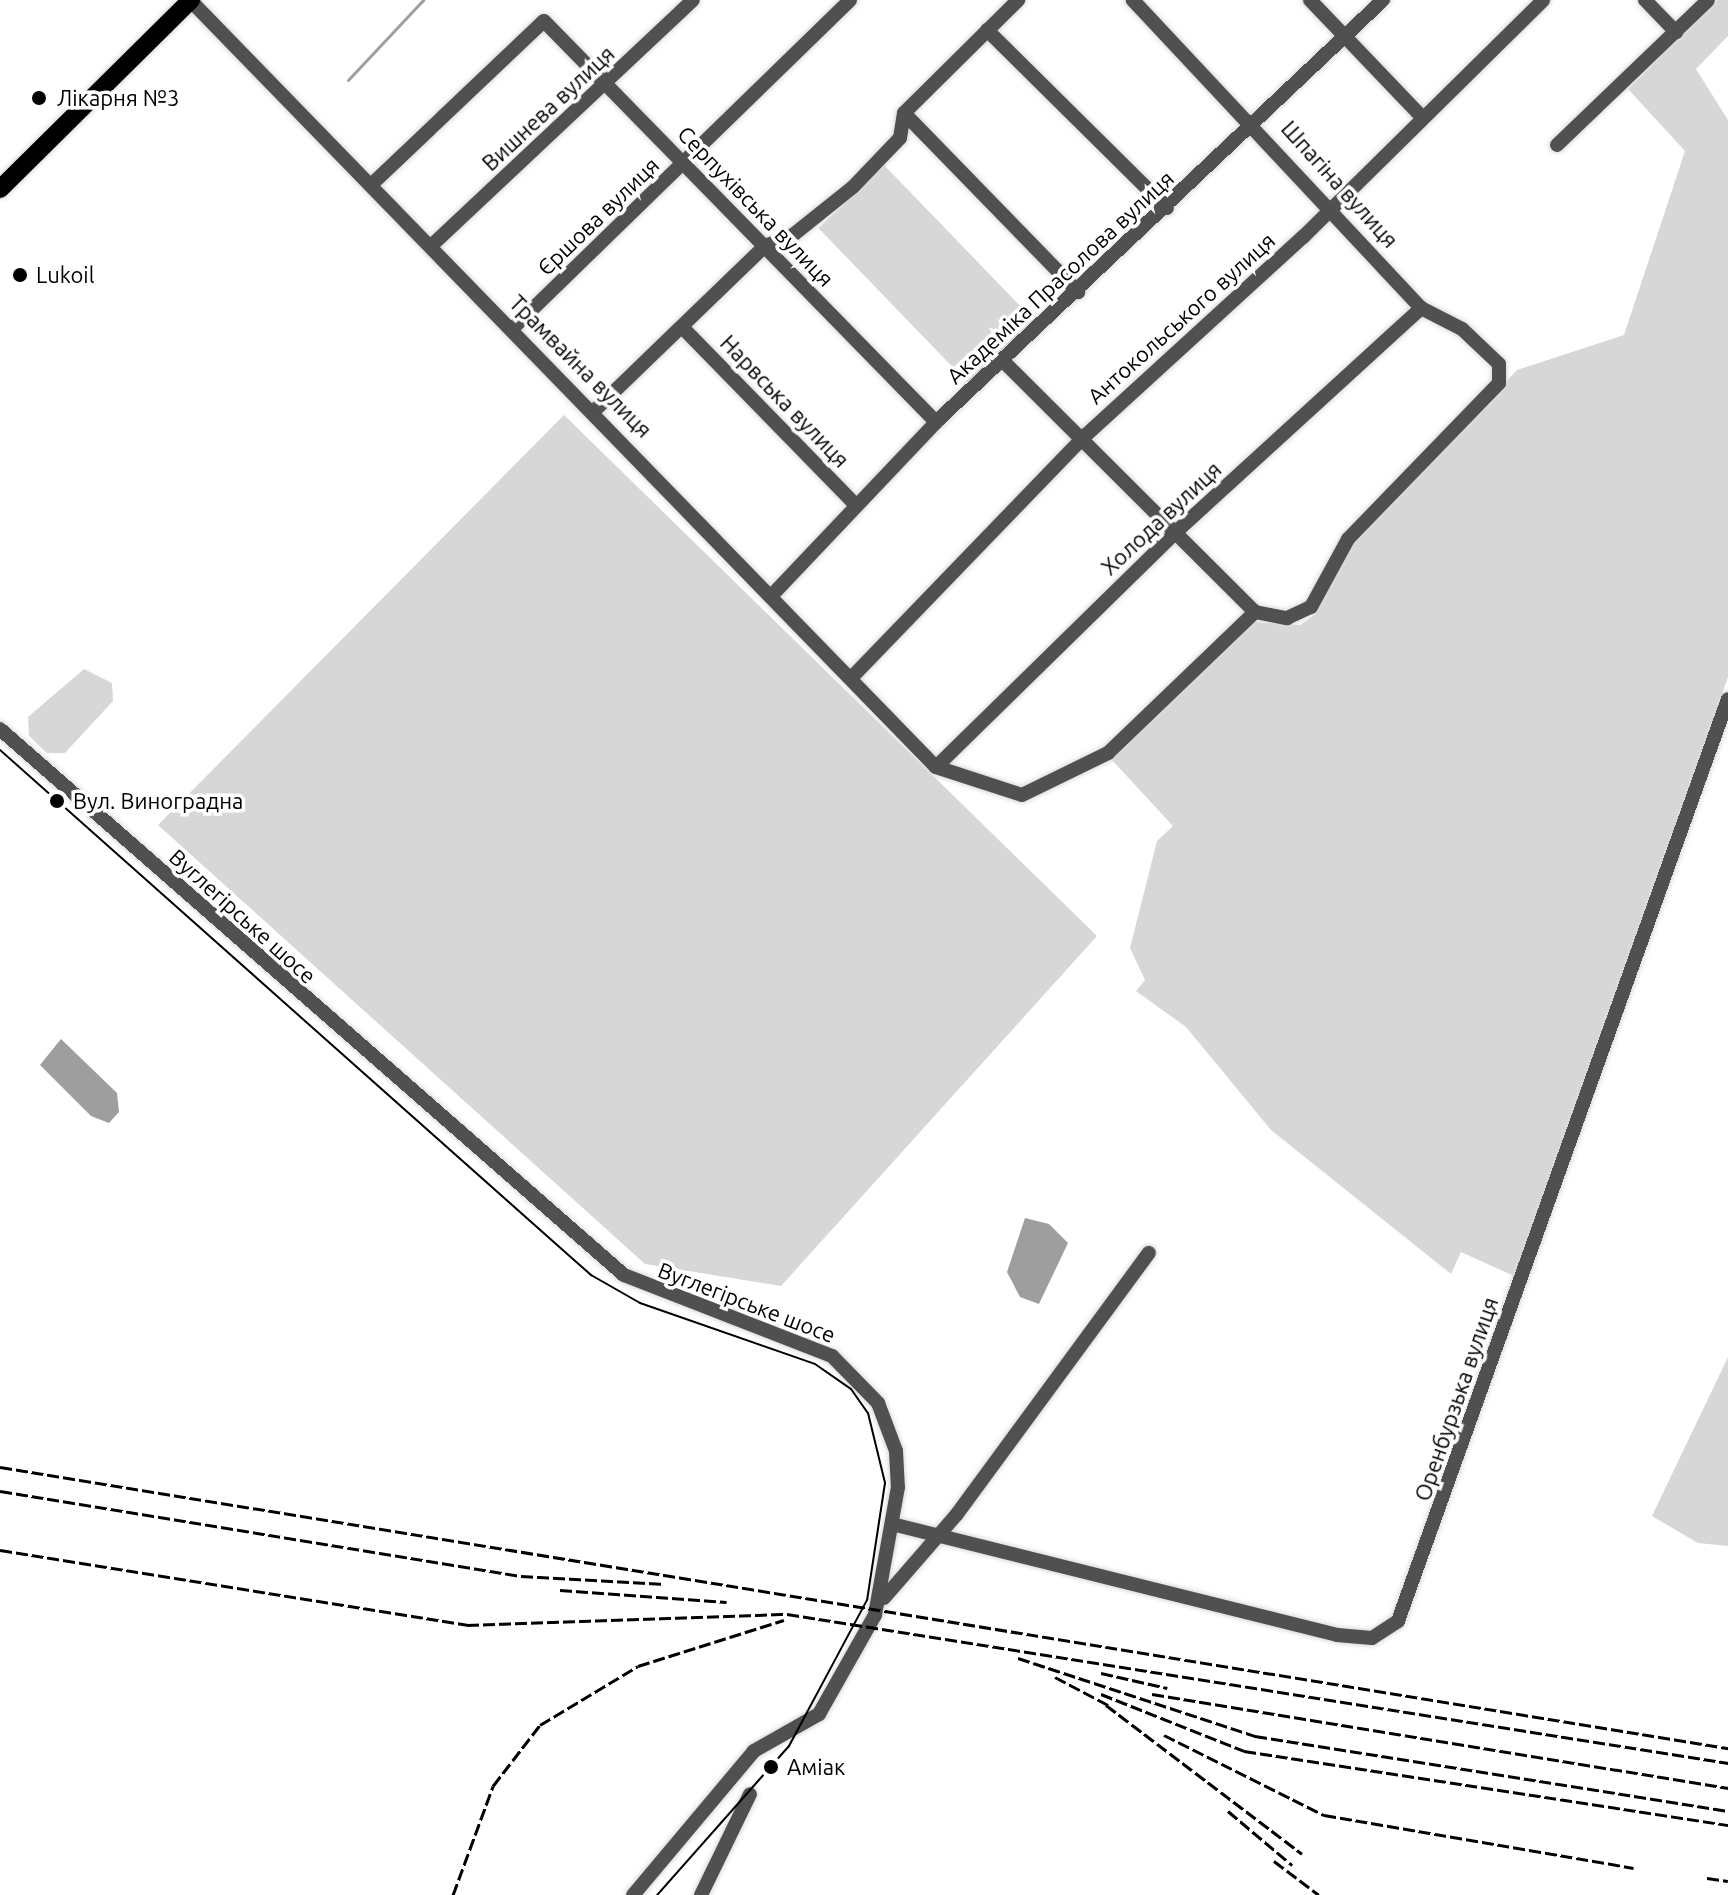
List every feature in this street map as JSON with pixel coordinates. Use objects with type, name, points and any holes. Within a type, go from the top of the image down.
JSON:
[{"type":"main road","points":[[0,189],[190,0]]},
{"type":"street","name":"Трамвайна вулиця","points":[[190,0],[854,675],[936,767]]},
{"type":"street","name":"Вишнева вулиця","points":[[431,246],[693,0]]},
{"type":"street","name":"Єршова вулиця","points":[[513,328],[850,0]]},
{"type":"street","points":[[594,411],[765,246],[793,235],[853,187],[900,138],[904,113],[1018,0]]},
{"type":"street","name":"Шпагіна вулиця","points":[[1133,0],[1330,203],[1421,308],[1462,329],[1499,364],[1493,394],[1348,539],[1311,607],[1287,618],[1255,612]]},
{"type":"street","points":[[1310,0],[1421,116]]},
{"type":"street","name":"Академіка Прасолова вулиця","points":[[774,593],[936,422],[1004,362],[1383,0]]},
{"type":"street","name":"Антокольського вулиця","points":[[854,675],[1086,435],[1303,237],[1330,203],[1543,0]]},
{"type":"street","points":[[1645,0],[1676,32]]},
{"type":"street","points":[[1557,145],[1708,0]]},
{"type":"street","name":"Серпухівська вулиця","points":[[371,185],[544,21],[936,422]]},
{"type":"street","points":[[987,30],[1167,208]]},
{"type":"street","points":[[904,113],[1078,292]]},
{"type":"street","name":"Холода вулиця","points":[[936,767],[1177,531],[1421,308]]},
{"type":"street","name":"Нарвська вулиця","points":[[683,328],[856,505]]},
{"type":"street","points":[[936,767],[1022,795],[1108,753],[1255,612],[1086,435],[1004,362]]},
{"type":"street","name":"Оренбурзька вулиця","points":[[896,1525],[942,1534],[1337,1635],[1372,1638],[1398,1621],[1728,699]]},
{"type":"street","name":"Вуглегірське шосе","points":[[0,729],[624,1275],[843,1364],[873,1396],[891,1432],[896,1525],[881,1601],[819,1714],[754,1751],[633,1895]]},
{"type":"street","points":[[881,1601],[942,1534],[1149,1253]]},
{"type":"street","points":[[701,1895],[750,1794]]},
{"type":"shaded area","points":[[1717,0],[1728,0],[1728,36],[1696,69],[1728,120],[1728,677],[1514,1276],[1461,1252],[1451,1274],[1271,1130],[1186,1027],[1136,991],[1145,980],[1130,948],[1157,841],[1173,826],[1111,759],[1252,622],[1300,625],[1316,614],[1346,551],[1517,370],[1624,335],[1685,151],[1628,89]]},
{"type":"shaded area","points":[[884,165],[1036,323],[971,386],[819,228]]},
{"type":"shaded area","points":[[564,415],[1097,936],[781,1286],[645,1264],[158,825]]},
{"type":"shaded area","points":[[84,669],[112,683],[113,701],[65,753],[47,753],[29,736],[28,717]]},
{"type":"shaded area","points":[[61,1039],[117,1093],[119,1112],[109,1123],[91,1116],[40,1065]]},
{"type":"shaded area","points":[[1025,1218],[1049,1224],[1068,1243],[1039,1304],[1020,1297],[1007,1272]]},
{"type":"shaded area","points":[[1728,1357],[1728,1546],[1698,1543],[1652,1516]]},
{"type":"waterway","points":[[348,80],[423,0]]},
{"type":"tram line","points":[[0,750],[591,1275],[640,1303],[815,1364],[851,1389],[868,1413],[885,1483],[867,1600],[789,1746],[657,1895]]},
{"type":"railway","points":[[0,1467],[1728,1748]]},
{"type":"railway","points":[[0,1491],[521,1576],[665,1584]]},
{"type":"railway","points":[[0,1550],[467,1625],[787,1614],[1728,1763]]},
{"type":"railway","points":[[560,1590],[727,1602]]},
{"type":"railway","points":[[453,1895],[493,1786],[540,1725],[638,1666],[784,1620]]},
{"type":"railway","points":[[1018,1658],[1255,1736],[1728,1811]]},
{"type":"railway","points":[[1101,1673],[1167,1688]]},
{"type":"railway","points":[[1055,1677],[1108,1705]]},
{"type":"railway","points":[[1101,1694],[1244,1751],[1728,1825]]},
{"type":"railway","points":[[1152,1694],[1728,1788]]},
{"type":"railway","points":[[1106,1705],[1302,1854]]},
{"type":"railway","points":[[1164,1735],[1324,1815],[1633,1868]]},
{"type":"railway","points":[[1228,1811],[1292,1865]]},
{"type":"railway","points":[[1274,1861],[1319,1895]]},
{"type":"railway","points":[[1707,1878],[1728,1881]]},
{"type":"place","name":"Лікарня №3","points":[[39,98]]},
{"type":"place","name":"Lukoil","points":[[20,275]]},
{"type":"place","name":"Вул. Виноградна","points":[[57,801]]},
{"type":"place","name":"Аміак","points":[[771,1767]]}]
